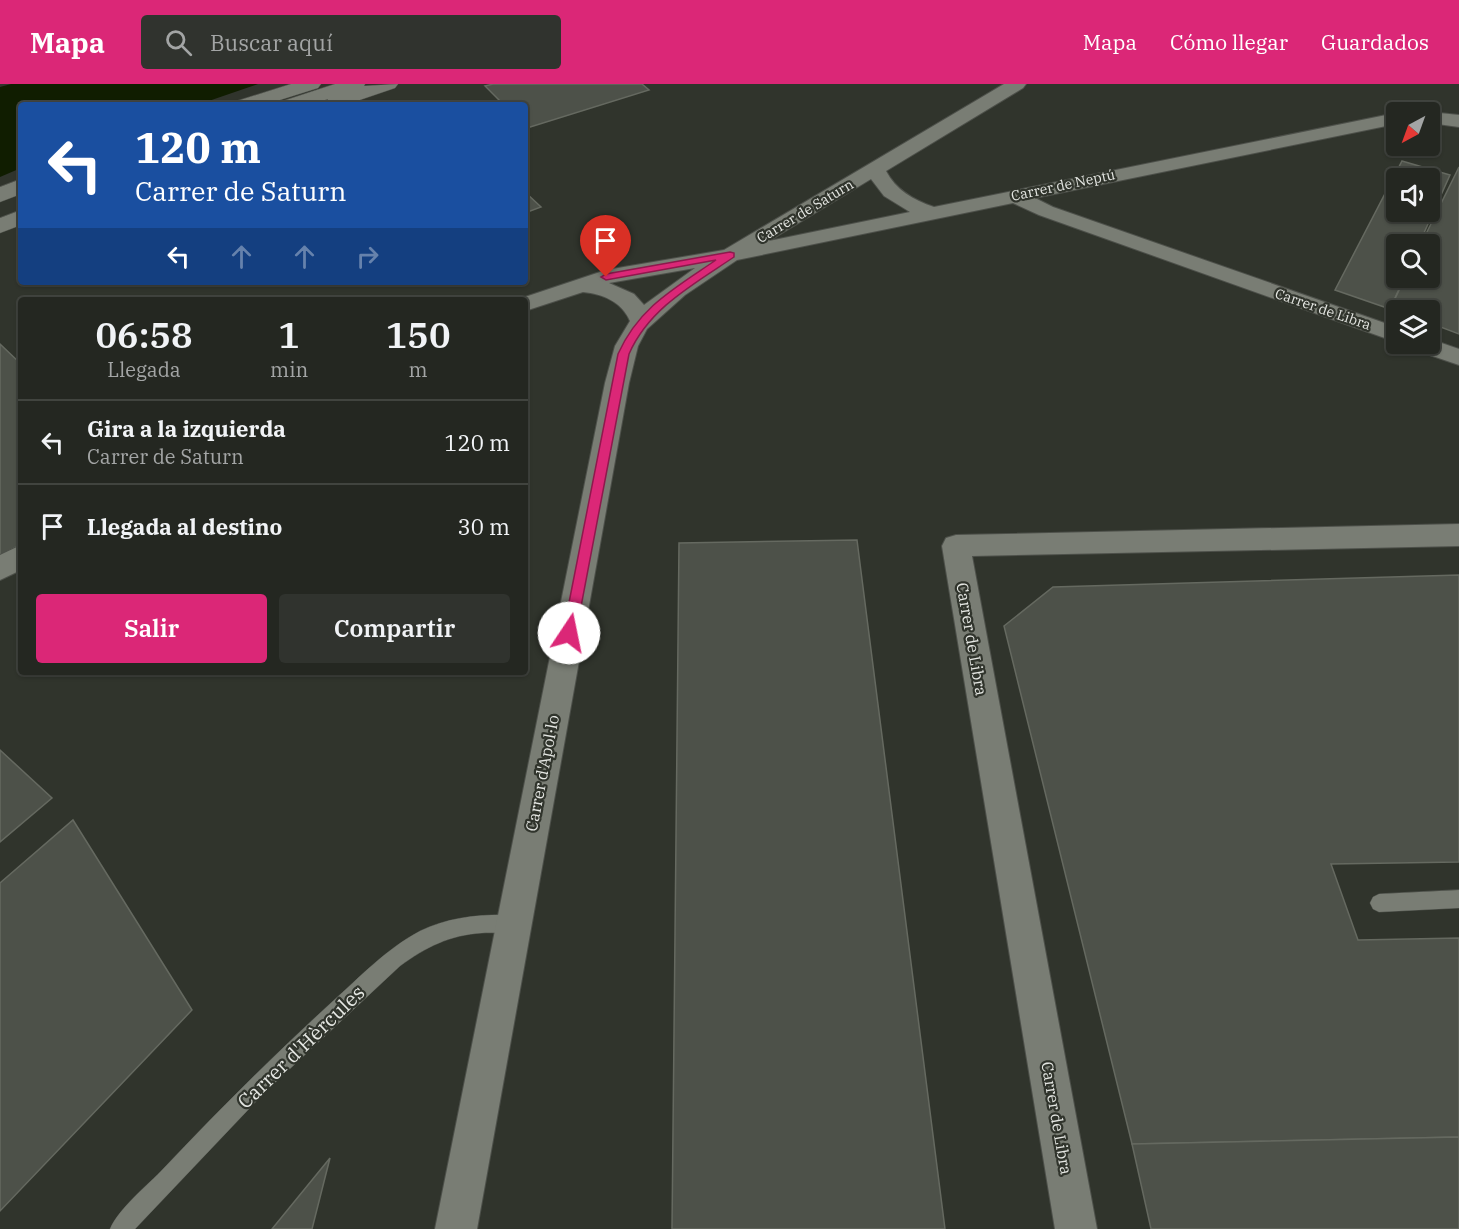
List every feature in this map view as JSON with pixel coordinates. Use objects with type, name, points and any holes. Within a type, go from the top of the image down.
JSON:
[{"type":"main road","points":[[253,102],[310,84]]},
{"type":"main road","points":[[301,102],[349,89],[387,84]]},
{"type":"main road","points":[[329,102],[349,89]]},
{"type":"main road","points":[[0,195],[18,187]]},
{"type":"main road","points":[[0,212],[18,204]]},
{"type":"main road","points":[[0,226],[18,218]]},
{"type":"street","name":"Carrer de Saturn","points":[[528,303],[606,277],[730,255],[1017,84]]},
{"type":"street","points":[[1440,119],[1459,121]]},
{"type":"street","name":"Carrer de Neptú","points":[[730,255],[1386,120]]},
{"type":"street","points":[[875,169],[892,195],[931,213]]},
{"type":"street","name":"Carrer de Libra","points":[[1014,196],[1046,211],[1386,331]]},
{"type":"street","name":"Carrer d'Apol·lo","points":[[456,1229],[623,354],[633,333],[670,296],[730,255]]},
{"type":"street","points":[[581,285],[595,286],[619,296],[633,305],[642,323]]},
{"type":"street","points":[[1440,351],[1459,357]]},
{"type":"street","name":"Carrer de Libra","points":[[1076,1229],[956,546],[1459,535]]},
{"type":"street","points":[[0,569],[18,558]]},
{"type":"lane","points":[[1379,903],[1459,899]]},
{"type":"lane","name":"Carrer d'Hèrcules","points":[[121,1229],[174,1171],[312,1033],[391,962],[428,937],[477,922],[513,924]]},
{"type":"shaded area","points":[[11,84],[258,84],[206,102],[18,102],[18,169],[0,177],[0,87]]},
{"type":"building","points":[[493,84],[642,84],[649,90],[528,128],[528,102],[501,102],[485,86]]},
{"type":"building","points":[[1402,161],[1426,168],[1398,168]]},
{"type":"building","points":[[1459,167],[1459,334],[1440,327],[1440,300],[1394,300],[1400,288],[1440,288],[1440,234],[1426,234],[1432,222],[1440,222],[1440,206]]},
{"type":"building","points":[[1440,172],[1450,175],[1440,197]]},
{"type":"building","points":[[1386,192],[1386,222],[1429,222],[1423,234],[1386,234],[1386,288],[1399,288],[1394,300],[1386,300],[1386,308],[1335,290]]},
{"type":"building","points":[[528,195],[541,207],[528,212]]},
{"type":"building","points":[[0,344],[18,361],[18,546],[0,556]]},
{"type":"building","points":[[857,540],[945,1229],[672,1229],[679,543]]},
{"type":"building","points":[[1459,575],[1459,862],[1331,864],[1358,940],[1459,938],[1459,1137],[1132,1144],[1004,626],[1053,587]]},
{"type":"building","points":[[0,750],[52,798],[0,842]]},
{"type":"building","points":[[73,820],[192,1010],[0,1211],[0,883]]},
{"type":"building","points":[[1459,1137],[1459,1229],[1151,1229],[1132,1144]]},
{"type":"building","points":[[330,1158],[312,1229],[272,1229]]},
{"type":"route","points":[[569,633],[623,354],[633,333],[649,314],[670,296],[730,255],[606,277]]}]
